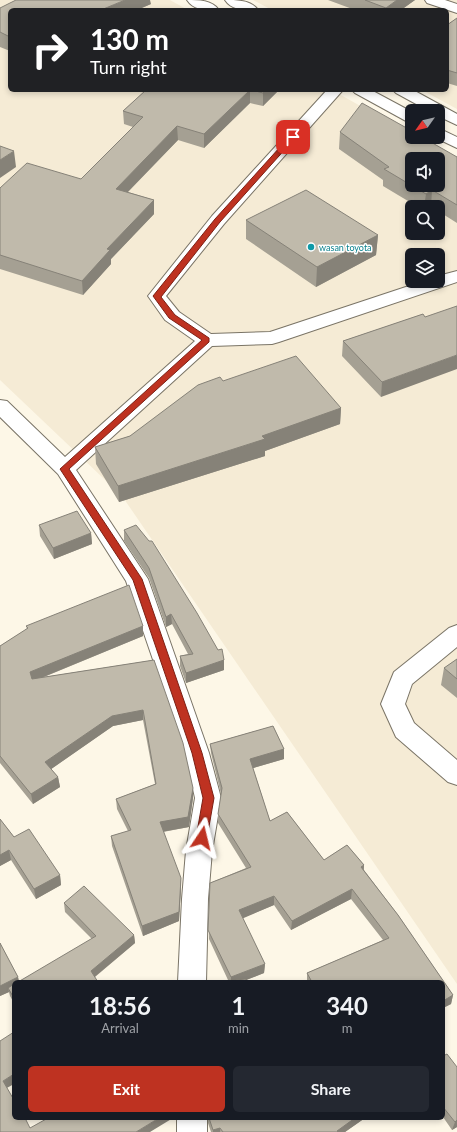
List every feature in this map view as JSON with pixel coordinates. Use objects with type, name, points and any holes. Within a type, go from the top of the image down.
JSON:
[{"type":"street","points":[[194,0],[208,8]]},
{"type":"street","points":[[232,0],[247,8]]},
{"type":"street","points":[[432,0],[443,8]]},
{"type":"street","points":[[333,92],[218,220],[157,296],[172,316],[207,340],[272,338],[457,276]]},
{"type":"street","points":[[366,92],[405,114]]},
{"type":"street","points":[[405,92],[457,120]]},
{"type":"street","points":[[445,136],[457,143]]},
{"type":"street","points":[[65,469],[207,340]]},
{"type":"street","points":[[0,406],[65,469],[138,579],[197,753],[208,798],[199,851],[192,980]]},
{"type":"street","points":[[457,634],[402,679],[393,704],[405,730],[457,774]]},
{"type":"street","points":[[192,1120],[192,1132]]},
{"type":"shaded area","points":[[0,0],[170,0],[184,8],[8,8],[8,92],[336,92],[405,131],[405,144],[426,144],[441,152],[405,152],[405,192],[445,192],[445,154],[457,160],[457,984],[122,496],[0,380]]},
{"type":"shaded area","points":[[253,0],[457,0],[457,109],[426,92],[449,92],[449,8],[268,8]]},
{"type":"building","points":[[16,0],[125,0],[106,8],[8,8],[8,36],[0,32],[0,8]]},
{"type":"building","points":[[365,0],[397,0],[386,8]]},
{"type":"building","points":[[457,18],[457,73],[449,71],[449,24]]},
{"type":"building","points":[[144,92],[248,92],[204,134],[177,126],[116,189],[154,200],[107,249],[110,250],[82,281],[0,255],[0,188],[27,163],[81,179],[143,117],[123,111]]},
{"type":"building","points":[[362,103],[405,127],[405,144],[434,144],[457,157],[457,205],[435,192],[445,192],[445,152],[405,152],[405,182],[384,169],[389,167],[340,132]]},
{"type":"building","points":[[0,146],[14,151],[0,160]]},
{"type":"building","points":[[306,190],[378,235],[317,267],[246,220]]},
{"type":"building","points":[[457,306],[457,355],[382,382],[343,341],[423,314],[425,317]]},
{"type":"building","points":[[296,356],[341,408],[262,436],[265,439],[118,486],[95,447],[130,436],[198,385],[220,377],[223,381]]},
{"type":"building","points":[[77,511],[91,533],[53,548],[39,525]]},
{"type":"building","points":[[136,525],[149,541],[152,541],[197,613],[218,650],[222,649],[224,660],[186,673],[180,656],[193,654],[171,614],[166,617],[149,568],[124,530]]},
{"type":"building","points":[[129,585],[143,626],[30,672],[32,679],[154,660],[183,743],[193,788],[188,817],[160,822],[181,878],[179,912],[142,926],[111,836],[131,830],[116,799],[156,784],[143,710],[112,716],[45,762],[58,777],[31,794],[0,756],[0,646],[28,628],[26,626]]},
{"type":"building","points":[[457,659],[457,679],[444,668]]},
{"type":"building","points":[[273,726],[284,749],[250,759],[270,821],[287,812],[324,860],[347,845],[364,865],[361,867],[398,915],[443,980],[311,980],[307,973],[389,938],[352,889],[292,921],[274,896],[239,910],[265,964],[231,977],[208,930],[210,883],[251,867],[218,814],[222,788],[210,744]]},
{"type":"building","points":[[0,819],[14,837],[29,829],[60,875],[34,889],[9,850],[0,855]]},
{"type":"building","points":[[84,886],[134,935],[91,971],[97,980],[21,980],[96,936],[64,903]]},
{"type":"building","points":[[0,943],[18,977],[0,986]]},
{"type":"building","points":[[445,983],[453,995],[445,1000]]},
{"type":"building","points":[[12,985],[12,995],[8,988]]},
{"type":"building","points":[[12,1033],[12,1075],[3,1081],[12,1097],[12,1120],[26,1120],[30,1128],[44,1120],[156,1120],[136,1132],[0,1132],[0,1041]]},
{"type":"building","points":[[447,1054],[457,1067],[457,1120],[455,1122],[445,1110],[445,1055]]},
{"type":"building","points":[[210,1120],[352,1120],[337,1131],[338,1132],[223,1132],[220,1128],[213,1130]]},
{"type":"place","name":"wasan toyota","points":[[311,247]]},
{"type":"route","points":[[202,838],[208,798],[197,753],[138,579],[65,469],[207,340],[172,316],[157,296],[218,220],[293,137]]}]
